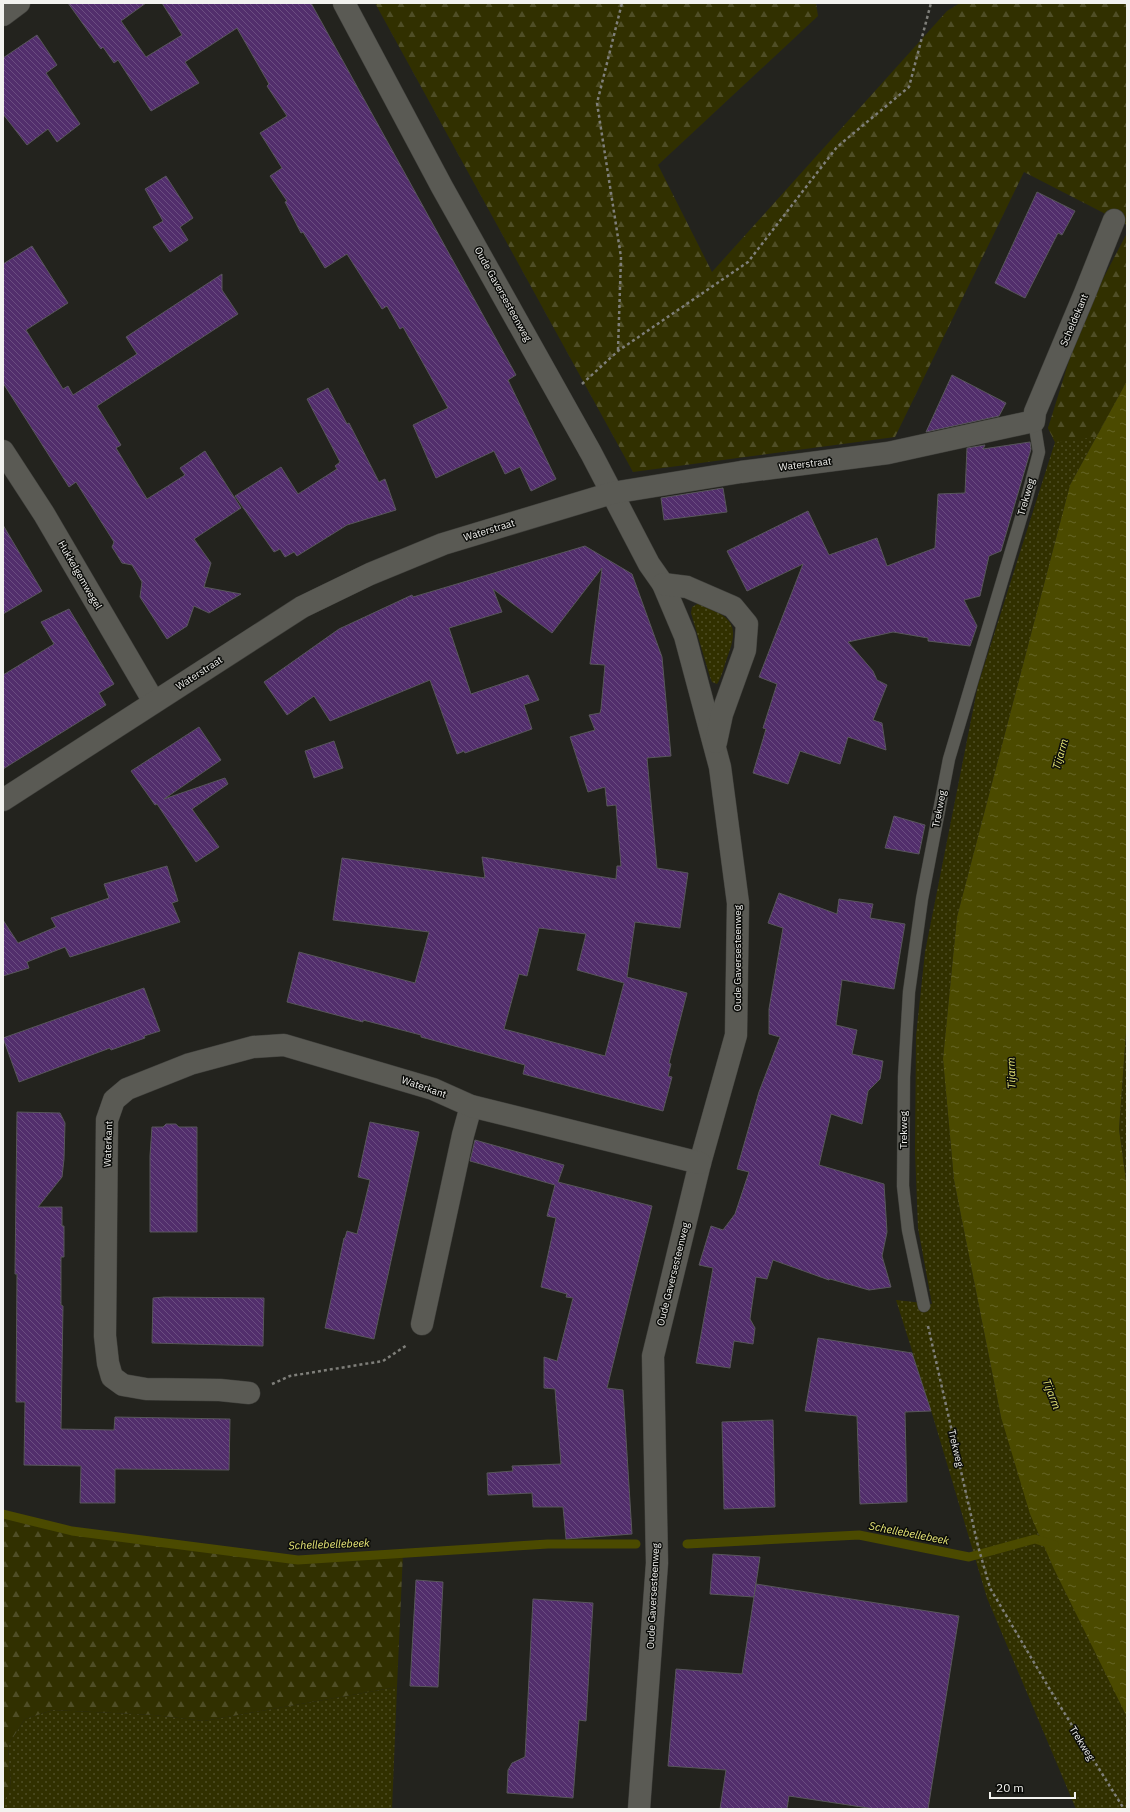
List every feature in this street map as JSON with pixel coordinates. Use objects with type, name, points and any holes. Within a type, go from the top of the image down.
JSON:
[{"type":"street","points":[[3,14],[19,3]]},
{"type":"street","name":"Oude Gaversesteenweg","points":[[344,3],[442,187],[563,402],[649,564],[663,584],[685,636],[715,746],[738,903],[736,1035],[700,1163],[653,1356],[657,1563],[639,1809]]},
{"type":"street","name":"Scheldekant","points":[[1034,421],[1035,412],[1114,220]]},
{"type":"street","name":"Waterstraat","points":[[3,800],[302,607],[370,574],[443,544],[612,493],[741,472],[888,453],[1034,421]]},
{"type":"street","name":"Hukkelgemwegel","points":[[3,451],[44,514],[154,702]]},
{"type":"street","name":"Oude Gaversesteenweg","points":[[663,584],[687,587],[733,607],[747,624],[745,650],[722,714],[715,746]]},
{"type":"street","name":"Waterkant","points":[[249,1393],[220,1390],[146,1389],[123,1385],[112,1377],[108,1364],[105,1328],[107,1120],[114,1100],[127,1089],[190,1064],[253,1047],[284,1045],[433,1089],[471,1106],[700,1163]]},
{"type":"street","points":[[422,1324],[463,1135],[471,1106]]},
{"type":"lane","name":"Trekweg","points":[[924,1306],[908,1230],[903,1186],[904,1077],[909,992],[922,899],[949,758],[1039,452],[1034,421]]},
{"type":"path","points":[[618,351],[620,257],[597,103],[622,3]]},
{"type":"path","points":[[563,402],[618,351],[748,262],[837,147],[909,86],[931,3]]},
{"type":"path","name":"Trekweg","points":[[924,1306],[982,1564],[994,1594],[1052,1693],[1124,1809]]},
{"type":"path","points":[[249,1393],[290,1376],[383,1360],[406,1348],[422,1324]]},
{"type":"green space","points":[[375,3],[816,3],[818,16],[658,165],[712,272],[947,11],[960,3],[1127,3],[1127,225],[1024,172],[895,437],[633,472]]},
{"type":"green space","points":[[1127,233],[1127,381],[1070,485],[957,917],[943,1059],[954,1180],[1001,1417],[1127,1717],[1127,1809],[1076,1809],[987,1598],[934,1420],[896,1300],[932,1304],[918,1228],[915,1152],[916,1036],[925,952],[978,685],[1055,442],[1048,428]]},
{"type":"green space","points":[[1127,233],[1127,381],[1096,437],[1055,442],[1048,428],[1082,319]]},
{"type":"green space","points":[[699,603],[726,618],[733,629],[731,646],[722,675],[717,684],[712,682],[710,677],[691,613],[692,607]]},
{"type":"green space","points":[[1127,1019],[1127,1187],[1119,1129]]},
{"type":"green space","points":[[3,1514],[72,1531],[298,1560],[403,1553],[397,1687],[204,1721],[154,1715],[53,1710],[25,1719],[8,1745],[11,1787],[3,1803]]},
{"type":"green space","points":[[397,1687],[392,1809],[3,1809],[3,1803],[11,1787],[8,1745],[25,1719],[53,1710],[154,1715],[204,1721]]},
{"type":"water","name":"Tijarm","points":[[1127,381],[1127,1019],[1119,1129],[1127,1188],[1127,1717],[1054,1569],[1030,1514],[1001,1417],[954,1180],[943,1059],[957,917],[1070,485]]},
{"type":"building","points":[[68,3],[146,3],[121,21],[146,57],[182,35],[162,3],[311,3],[516,375],[508,380],[556,479],[531,491],[520,467],[505,474],[494,451],[436,478],[413,425],[448,408],[403,327],[400,329],[387,306],[382,309],[347,254],[325,268],[303,232],[301,233],[285,202],[287,201],[270,176],[282,168],[260,133],[287,116],[267,86],[269,84],[237,28],[185,62],[199,83],[151,111],[118,60],[114,63],[103,47],[101,49]]},
{"type":"building","points":[[37,35],[57,65],[46,73],[80,124],[57,142],[48,129],[27,145],[3,114],[3,58]]},
{"type":"building","points":[[166,176],[193,218],[180,227],[188,240],[170,252],[153,227],[163,221],[145,189]]},
{"type":"building","points":[[1037,192],[1075,211],[1062,235],[1058,233],[1025,298],[995,283]]},
{"type":"building","points":[[32,246],[68,303],[26,330],[63,389],[68,386],[73,395],[137,354],[126,337],[222,274],[222,290],[238,314],[97,406],[121,445],[116,448],[147,499],[185,475],[180,468],[205,451],[241,508],[194,539],[211,563],[204,587],[241,594],[209,613],[194,606],[187,626],[167,639],[140,597],[142,582],[132,565],[122,563],[112,547],[114,542],[76,482],[69,487],[3,383],[3,264]]},
{"type":"building","points":[[952,375],[1006,403],[999,416],[926,432]]},
{"type":"building","points":[[328,388],[347,424],[349,423],[379,482],[385,479],[396,510],[347,525],[297,556],[294,552],[285,557],[280,549],[274,552],[235,496],[281,467],[298,494],[337,469],[335,466],[340,462],[307,399]]},
{"type":"building","points":[[1030,442],[1031,449],[1001,551],[989,556],[980,596],[964,600],[977,626],[970,646],[928,641],[928,638],[893,632],[848,642],[873,671],[877,680],[887,685],[873,720],[882,723],[886,750],[848,737],[840,764],[800,751],[788,784],[753,773],[766,729],[763,728],[777,684],[759,677],[803,564],[747,591],[727,551],[808,511],[829,555],[877,538],[887,566],[935,548],[938,494],[965,493],[967,448],[985,445],[983,449]]},
{"type":"building","points":[[723,488],[727,512],[664,520],[661,498]]},
{"type":"building","points":[[3,525],[42,591],[3,614]]},
{"type":"building","points":[[585,546],[632,574],[662,657],[671,756],[647,758],[657,868],[688,873],[680,928],[635,922],[627,977],[687,993],[669,1063],[671,1064],[668,1076],[672,1077],[663,1111],[523,1074],[525,1065],[421,1037],[421,1035],[363,1020],[363,1022],[287,1002],[299,952],[415,983],[429,932],[333,920],[342,858],[485,878],[482,857],[616,879],[617,866],[621,866],[616,805],[607,806],[605,787],[588,792],[570,737],[595,730],[589,715],[600,713],[601,709],[605,665],[590,664],[602,568],[552,633],[493,589],[502,612],[449,628],[471,694],[528,675],[539,700],[524,705],[532,729],[465,753],[464,751],[457,754],[430,680],[330,721],[314,696],[287,715],[264,682],[339,629],[412,595],[413,597]],"holes":[[[539,928],[586,934],[577,970],[624,983],[605,1056],[504,1029],[519,974],[527,976]]]},
{"type":"building","points":[[69,609],[114,684],[99,693],[106,705],[3,769],[3,675],[54,644],[41,622]]},
{"type":"building","points":[[199,727],[221,760],[164,799],[225,778],[228,784],[192,809],[219,847],[196,862],[157,804],[155,805],[131,771]]},
{"type":"building","points":[[334,741],[343,768],[314,778],[305,751]]},
{"type":"building","points":[[894,816],[925,825],[919,854],[885,848]]},
{"type":"building","points":[[167,866],[178,901],[172,903],[180,922],[70,957],[65,947],[27,962],[29,968],[3,976],[3,920],[18,943],[56,927],[51,918],[109,898],[104,884]]},
{"type":"building","points":[[779,893],[837,914],[839,899],[873,904],[870,918],[905,924],[894,989],[842,980],[836,1025],[857,1030],[852,1054],[883,1061],[880,1079],[868,1091],[862,1124],[831,1114],[819,1165],[884,1184],[887,1232],[882,1256],[891,1287],[869,1290],[830,1279],[829,1280],[773,1260],[767,1279],[756,1277],[750,1319],[755,1328],[753,1344],[734,1341],[730,1368],[696,1363],[713,1268],[699,1265],[711,1226],[723,1230],[735,1214],[749,1172],[737,1169],[759,1092],[780,1037],[769,1034],[769,1009],[783,928],[768,923]]},
{"type":"building","points":[[144,988],[160,1031],[144,1036],[145,1038],[111,1050],[110,1048],[19,1082],[3,1038]]},
{"type":"building","points":[[17,1112],[60,1113],[65,1123],[62,1177],[38,1207],[62,1207],[62,1226],[64,1226],[64,1257],[61,1257],[61,1305],[63,1306],[61,1429],[114,1430],[115,1417],[230,1419],[229,1470],[115,1469],[115,1503],[80,1503],[81,1466],[24,1465],[25,1402],[16,1402],[17,1274],[15,1274]]},
{"type":"building","points":[[370,1122],[419,1132],[374,1339],[325,1328],[344,1238],[347,1231],[357,1234],[370,1180],[358,1177]]},
{"type":"building","points":[[166,1124],[176,1124],[179,1127],[197,1127],[197,1232],[150,1232],[150,1156],[152,1127],[163,1127]]},
{"type":"building","points":[[475,1140],[564,1165],[558,1182],[652,1206],[607,1388],[623,1390],[632,1534],[566,1539],[563,1507],[533,1507],[532,1493],[488,1495],[487,1473],[513,1471],[512,1466],[561,1464],[555,1389],[544,1388],[544,1357],[557,1361],[573,1298],[566,1297],[567,1294],[541,1287],[556,1218],[547,1216],[555,1185],[470,1161]]},
{"type":"building","points":[[153,1298],[264,1298],[263,1346],[152,1343]]},
{"type":"building","points":[[818,1338],[912,1353],[931,1411],[905,1412],[907,1502],[860,1504],[857,1416],[805,1411]]},
{"type":"building","points":[[773,1420],[775,1507],[724,1509],[722,1422]]},
{"type":"building","points":[[713,1554],[760,1557],[754,1597],[710,1594]]},
{"type":"building","points":[[416,1580],[443,1582],[438,1687],[410,1686]]},
{"type":"building","points":[[756,1584],[959,1616],[928,1809],[875,1809],[789,1796],[787,1809],[720,1809],[726,1770],[668,1766],[676,1669],[742,1674]]},
{"type":"building","points":[[533,1599],[593,1603],[586,1721],[579,1720],[573,1798],[507,1793],[508,1770],[512,1763],[525,1757]]},
{"type":"waterway","name":"Schellebellebeek","points":[[3,1514],[72,1531],[298,1560],[548,1544],[636,1544]]},
{"type":"waterway","name":"Schellebellebeek","points":[[687,1544],[859,1535],[969,1557],[1035,1539],[1054,1545]]}]
